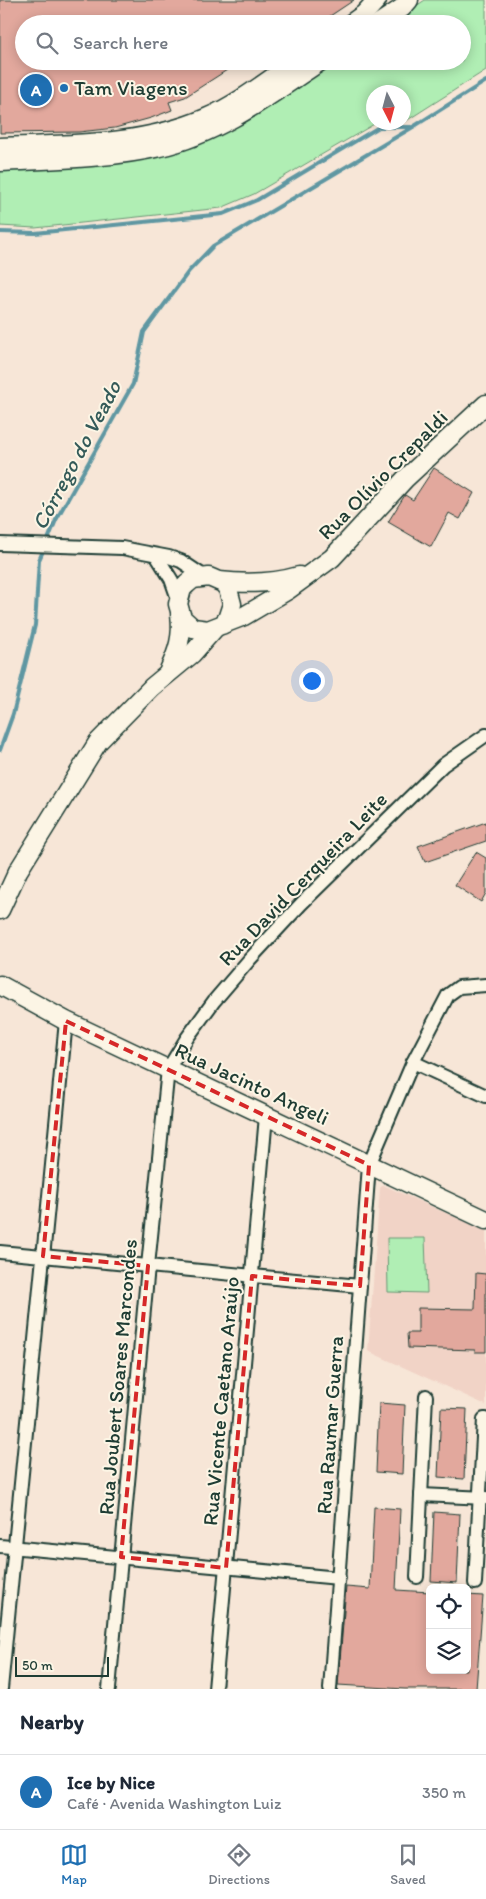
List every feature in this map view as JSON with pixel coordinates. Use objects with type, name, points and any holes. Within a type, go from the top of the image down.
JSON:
[{"type":"street","points":[[363,15],[377,0]]},
{"type":"street","points":[[391,15],[409,3]]},
{"type":"street","points":[[85,151],[104,142],[163,132],[206,118],[248,94],[283,70]]},
{"type":"street","points":[[0,162],[61,152],[85,151],[105,157],[162,147],[204,132],[255,105],[308,70]]},
{"type":"street","points":[[0,146],[61,152]]},
{"type":"street","name":"Rua Olívio Crepaldi","points":[[0,910],[18,871],[98,742],[126,712],[192,654],[218,626],[244,616],[288,590],[332,558],[405,479],[486,404]]},
{"type":"street","points":[[2,544],[122,548],[156,555],[181,561],[228,589],[232,604],[227,619],[218,626],[208,630],[193,628],[187,624],[179,607],[171,580],[156,555]]},
{"type":"street","name":"Rua Olívio Crepaldi","points":[[212,579],[244,583],[269,583],[310,574]]},
{"type":"street","points":[[179,607],[182,589],[187,584],[193,579],[212,579]]},
{"type":"street","name":"Rua Olívio Crepaldi","points":[[166,675],[181,641],[179,607]]},
{"type":"street","name":"Rua David Cerqueira Leite","points":[[168,1069],[187,1038],[214,1001],[301,904],[443,765],[486,735]]},
{"type":"street","name":"Rua Raumar Guerra","points":[[330,1689],[369,1165],[413,1062],[448,995],[459,987],[486,985]]},
{"type":"street","name":"Rua Jacinto Angeli","points":[[0,986],[66,1021],[486,1220]]},
{"type":"street","points":[[2,1689],[66,1021]]},
{"type":"street","points":[[413,1062],[486,1096]]},
{"type":"street","name":"Rua Joubert Soares Marcondes","points":[[109,1689],[168,1069]]},
{"type":"street","name":"Rua Vicente Caetano Araújo","points":[[215,1689],[266,1116]]},
{"type":"street","points":[[0,1252],[360,1286]]},
{"type":"street","points":[[417,1577],[426,1396]]},
{"type":"street","points":[[475,1584],[483,1497],[484,1419],[486,1419]]},
{"type":"street","points":[[421,1495],[483,1497]]},
{"type":"street","points":[[0,1546],[339,1578]]},
{"type":"highlighted area","points":[[66,1021],[369,1165],[360,1286],[252,1276],[226,1568],[121,1557],[148,1266],[43,1256]]},
{"type":"shaded area","points":[[383,1185],[486,1231],[486,1405],[368,1351],[380,1188]]},
{"type":"green space","points":[[425,0],[486,0],[486,70],[411,118],[411,85],[366,85],[366,129],[254,194],[221,208],[35,228],[0,226],[0,168],[254,112],[317,70],[471,70],[471,15],[402,15]]},
{"type":"green space","points":[[387,1238],[425,1238],[427,1293],[388,1292]]},
{"type":"building","points":[[0,0],[354,0],[332,15],[15,15],[15,70],[227,70],[185,97],[169,102],[172,110],[115,128],[79,132],[0,133]]},
{"type":"building","points":[[434,468],[474,493],[460,519],[449,513],[431,547],[388,522],[405,495],[413,500]]},
{"type":"building","points":[[486,822],[486,841],[425,862],[418,846]]},
{"type":"building","points":[[476,852],[486,858],[486,893],[481,902],[455,885]]},
{"type":"building","points":[[476,1273],[486,1274],[486,1352],[408,1348],[407,1333],[418,1333],[418,1308],[475,1309]]},
{"type":"building","points":[[379,1403],[405,1405],[402,1474],[376,1472]]},
{"type":"building","points":[[441,1408],[467,1409],[464,1479],[438,1477]]},
{"type":"building","points":[[374,1507],[400,1509],[396,1590],[426,1592],[426,1674],[471,1674],[471,1595],[483,1596],[476,1689],[405,1689],[338,1685],[346,1587],[370,1589]]},
{"type":"building","points":[[434,1512],[460,1514],[457,1583],[431,1581]]},
{"type":"waterway","name":"Córrego do Veado","points":[[47,542],[56,520],[133,384],[144,332],[189,271],[213,246],[413,127],[486,81]]},
{"type":"waterway","name":"Córrego do Veado","points":[[0,232],[35,233],[223,214],[257,200],[374,130]]},
{"type":"waterway","name":"Córrego do Veado","points":[[0,750],[13,714],[35,625],[39,560],[44,549]]},
{"type":"place","name":"Tam Viagens","points":[[64,88]]},
{"type":"place","name":"Ice by Nice","points":[[36,90]]}]
